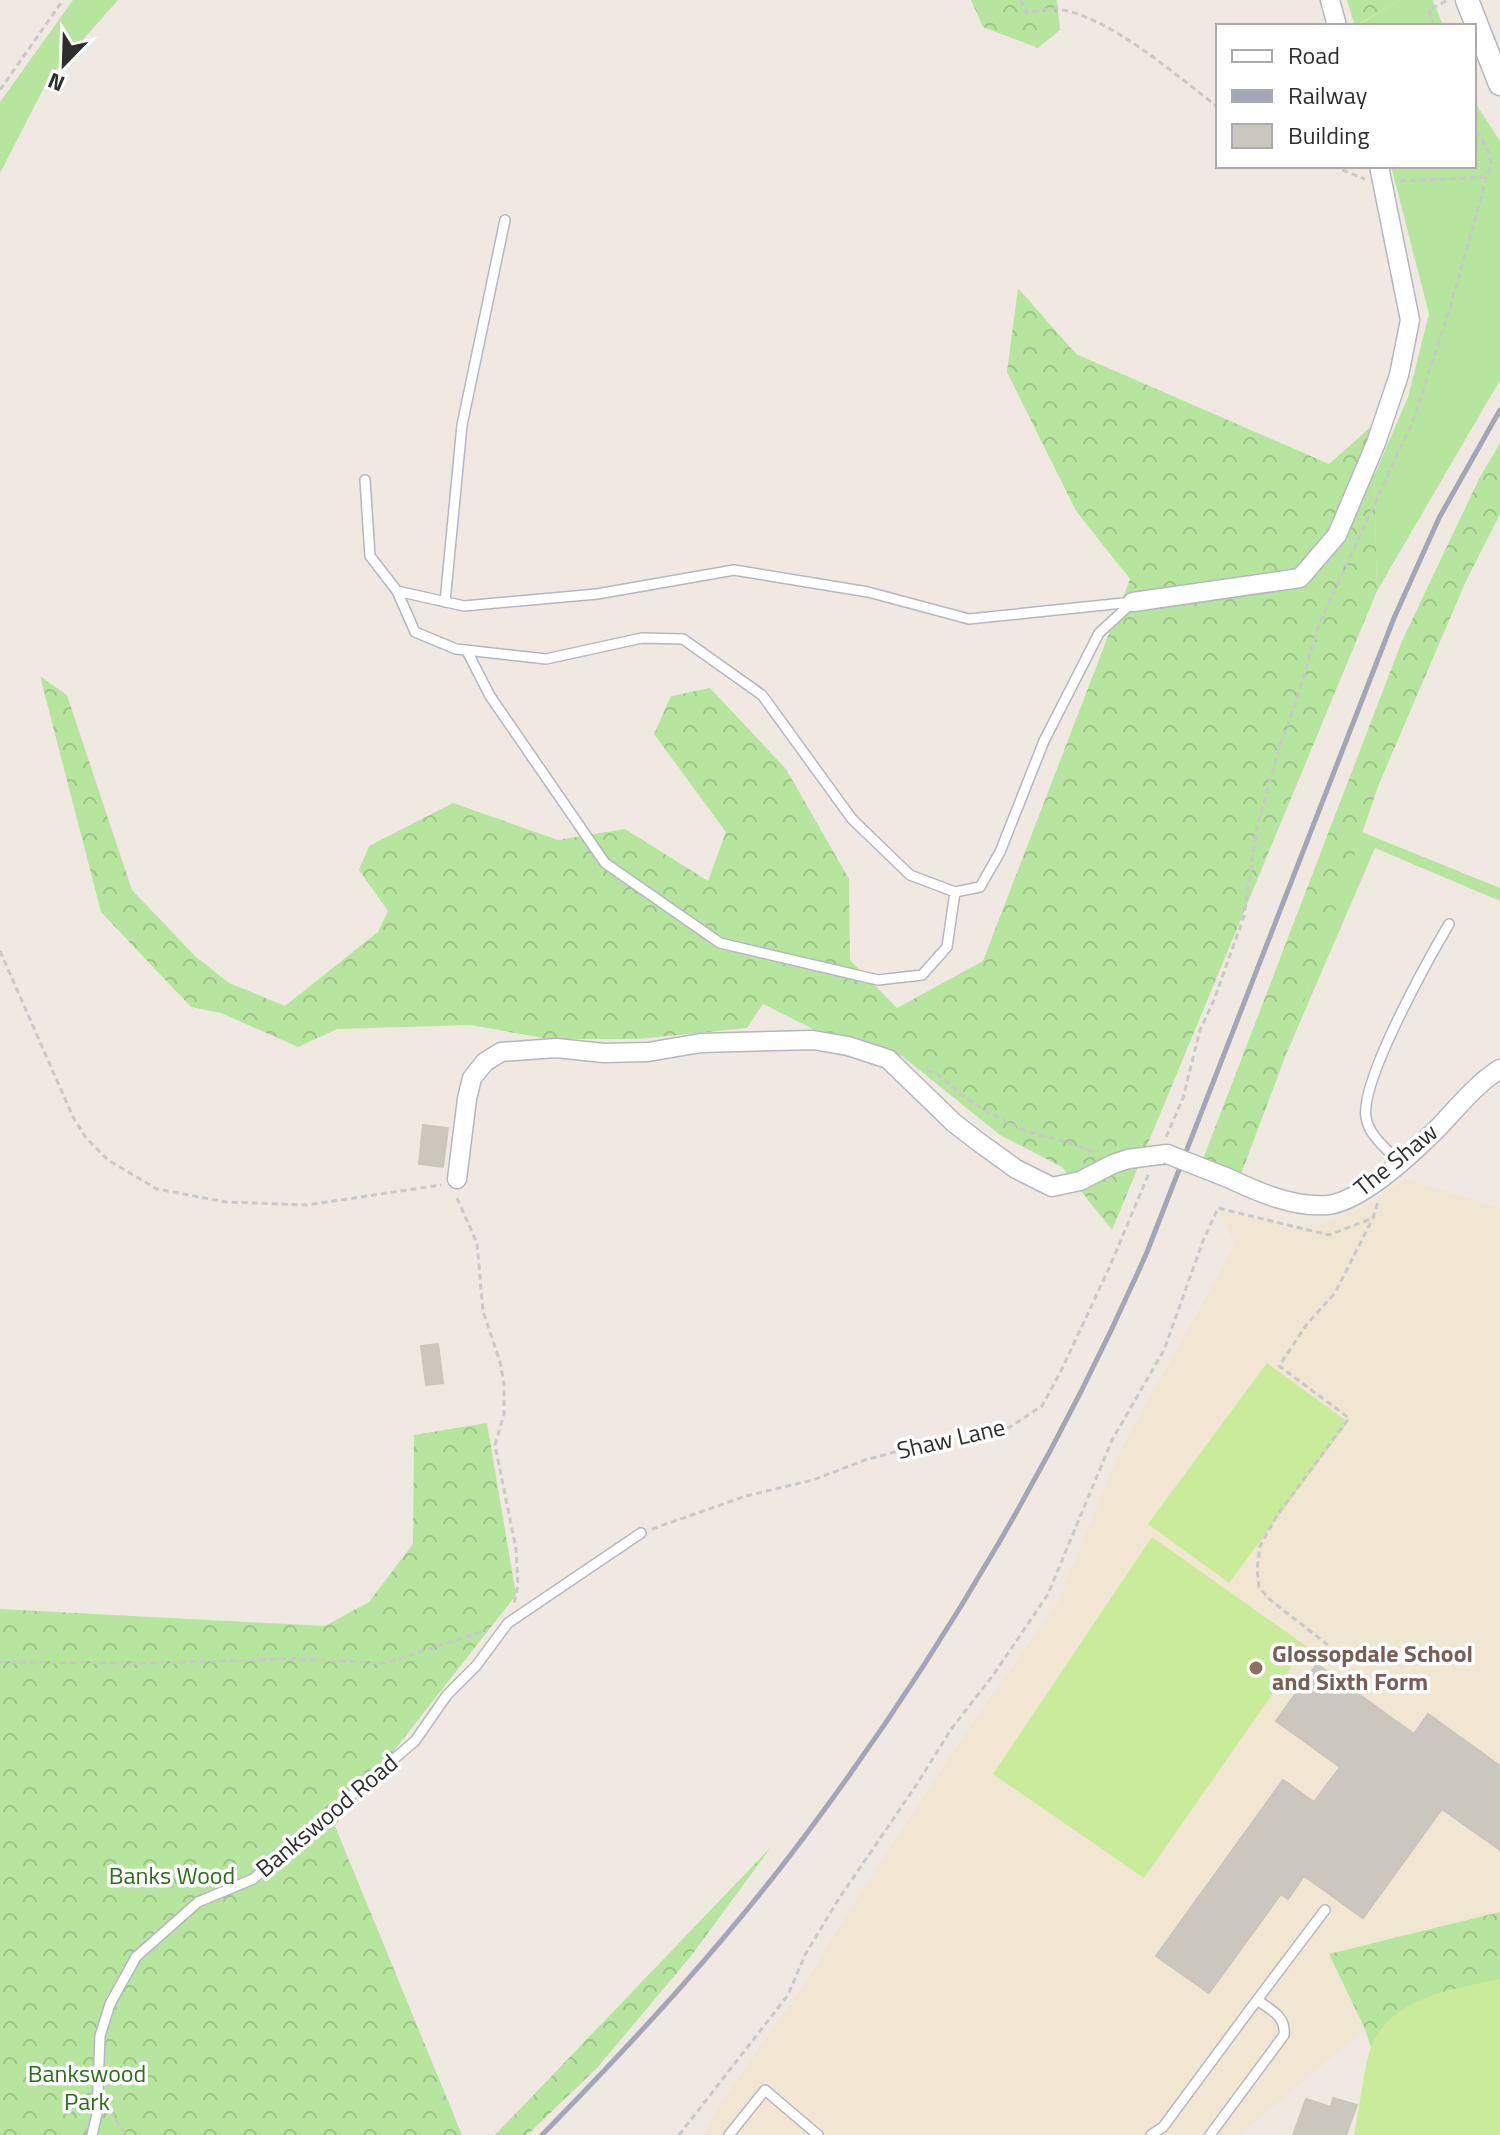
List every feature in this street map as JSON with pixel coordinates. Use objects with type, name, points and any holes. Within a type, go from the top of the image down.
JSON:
[{"type":"street","points":[[1330,0],[1336,24]]},
{"type":"street","points":[[1467,0],[1500,84]]},
{"type":"street","points":[[1133,602],[1300,578],[1337,535],[1376,443],[1399,375],[1410,320],[1381,173]]},
{"type":"street","points":[[457,1179],[472,1078],[485,1062],[501,1052],[556,1048],[604,1053],[633,1052],[701,1043],[813,1040],[848,1046],[888,1059],[963,1130],[1003,1161],[1052,1187],[1071,1183],[1128,1159],[1162,1155]]},
{"type":"street","name":"The Shaw","points":[[1162,1155],[1261,1193],[1309,1205],[1330,1205],[1348,1199],[1394,1165],[1437,1128],[1486,1077],[1500,1069]]},
{"type":"lane","points":[[445,602],[462,425],[505,220]]},
{"type":"lane","points":[[365,480],[370,556],[397,591],[415,632],[456,649],[546,659],[642,638],[683,639],[762,695],[852,819],[910,875],[955,892],[980,887],[1000,852],[1044,741],[1099,633],[1133,602]]},
{"type":"lane","points":[[397,591],[464,606],[597,594],[734,570],[868,592],[969,619],[1133,602]]},
{"type":"lane","points":[[467,651],[490,696],[605,863],[720,943],[878,980],[922,975],[947,947],[955,892]]},
{"type":"lane","points":[[1394,1165],[1366,1121],[1365,1111],[1371,1085],[1398,1021],[1449,924]]},
{"type":"lane","name":"Bankswood Road","points":[[92,2135],[97,2114],[100,2036],[110,2004],[136,1957],[198,1902],[253,1879],[415,1741],[447,1695],[476,1666],[508,1623],[641,1533]]},
{"type":"lane","points":[[1151,2135],[1163,2127],[1325,1910]]},
{"type":"lane","points":[[1210,2135],[1284,2035],[1285,2025],[1280,2016],[1257,2000]]},
{"type":"lane","points":[[729,2135],[765,2090],[818,2135]]},
{"type":"path","points":[[0,90],[63,0]]},
{"type":"path","points":[[1021,0],[1027,13],[1054,8],[1087,16],[1139,48],[1216,106]]},
{"type":"path","points":[[1433,24],[1429,10],[1449,0]]},
{"type":"path","points":[[1338,168],[1368,180],[1381,173],[1488,177],[1491,163],[1487,148],[1476,130]]},
{"type":"path","name":"Shaw Lane","points":[[641,1533],[746,1496],[813,1480],[865,1460],[965,1433],[1010,1427],[1042,1406],[1162,1155],[1183,1098],[1200,1030],[1244,916],[1257,827],[1319,624],[1413,421],[1488,177]]},
{"type":"path","points":[[0,951],[73,1117],[86,1138],[108,1160],[157,1189],[226,1202],[307,1205],[424,1189],[457,1179],[457,1200],[477,1243],[483,1311],[504,1384],[504,1414],[495,1445],[516,1549],[518,1585],[508,1623],[385,1663],[287,1659],[151,1663],[0,1662]]},
{"type":"path","points":[[910,1080],[918,1072],[930,1071],[943,1077],[961,1095],[1007,1122],[1030,1133],[1084,1148],[1098,1156],[1103,1169]]},
{"type":"path","points":[[1328,1645],[1269,1599],[1259,1587],[1257,1569],[1260,1546],[1278,1514],[1349,1418],[1279,1366],[1307,1324],[1335,1293],[1373,1218],[1394,1165]]},
{"type":"path","points":[[679,2135],[788,1995],[819,1929],[952,1728],[994,1674],[1048,1594],[1112,1440],[1164,1350],[1218,1208],[1329,1235],[1373,1218]]},
{"type":"path","points":[[98,2091],[125,2135]]},
{"type":"shaded area","name":"Glossopdale School and Sixth Form","points":[[1405,1179],[1500,1208],[1500,1912],[1329,1954],[1365,2029],[1239,2135],[704,2135],[720,2104],[810,1976],[964,1735],[1058,1602],[1120,1451],[1235,1245],[1218,1208],[1228,1213],[1309,1229],[1365,1206]]},
{"type":"green space","points":[[73,0],[118,0],[49,78],[0,173],[0,102]]},
{"type":"green space","points":[[971,0],[1057,0],[1060,30],[1038,48],[983,27]]},
{"type":"green space","points":[[1347,0],[1401,0],[1359,24],[1354,24]]},
{"type":"green space","points":[[1401,0],[1433,0],[1442,24],[1359,24]]},
{"type":"green space","points":[[1476,104],[1500,141],[1500,380],[1377,591],[1374,476],[1408,397],[1429,314],[1392,168],[1476,168]]},
{"type":"green space","points":[[1018,288],[1076,354],[1329,464],[1373,425],[1377,591],[1112,1230],[1062,1167],[1000,1135],[902,1056],[817,1031],[763,1004],[747,1028],[639,1039],[549,1039],[470,1025],[337,1029],[298,1047],[221,1013],[191,1007],[101,912],[40,676],[67,695],[132,890],[196,957],[229,983],[285,1006],[378,932],[388,911],[359,870],[369,846],[453,803],[558,840],[625,829],[708,881],[726,832],[654,734],[671,696],[710,688],[786,769],[849,879],[850,960],[897,1008],[983,961],[1130,579],[1076,511],[1007,372]]},
{"type":"green space","points":[[1500,443],[1500,514],[1466,581],[1379,784],[1285,1057],[1241,1174],[1203,1159],[1402,641],[1479,479]]},
{"type":"green space","points":[[1362,832],[1500,888],[1500,901],[1375,848],[1285,1057]]},
{"type":"green space","points":[[1267,1363],[1348,1422],[1229,1583],[1148,1524]]},
{"type":"green space","name":"Banks Wood","points":[[487,1423],[516,1595],[335,1826],[462,2135],[0,2135],[0,1609],[325,1626],[369,1602],[413,1544],[414,1435]]},
{"type":"green space","points":[[1152,1537],[1306,1646],[1144,1878],[993,1774]]},
{"type":"green space","points":[[772,1846],[691,1956],[597,2068],[527,2135],[495,2135]]},
{"type":"green space","points":[[1500,1912],[1500,2135],[1354,2135],[1371,2048],[1329,1954]]},
{"type":"green space","points":[[1500,1979],[1500,2135],[1354,2135],[1370,2050],[1391,2018],[1424,1998]]},
{"type":"building","points":[[423,1125],[448,1128],[443,1167],[419,1164]]},
{"type":"building","points":[[438,1344],[443,1383],[426,1385],[421,1346]]},
{"type":"building","points":[[1317,1664],[1414,1734],[1428,1714],[1500,1766],[1500,1850],[1442,1809],[1363,1918],[1304,1876],[1288,1899],[1281,1894],[1209,1993],[1156,1956],[1283,1780],[1314,1802],[1340,1767],[1276,1721]]},
{"type":"building","points":[[1333,2098],[1357,2105],[1346,2135],[1293,2135],[1306,2099],[1331,2107]]},
{"type":"railway","points":[[542,2135],[685,1983],[785,1863],[910,1687],[1038,1473],[1077,1400],[1147,1252],[1394,618],[1439,518],[1500,410]]},
{"type":"place","name":"Glossopdale School and Sixth Form","points":[[1256,1668]]},
{"type":"park label","name":"Bankswood Park","points":[[87,2088]]}]
